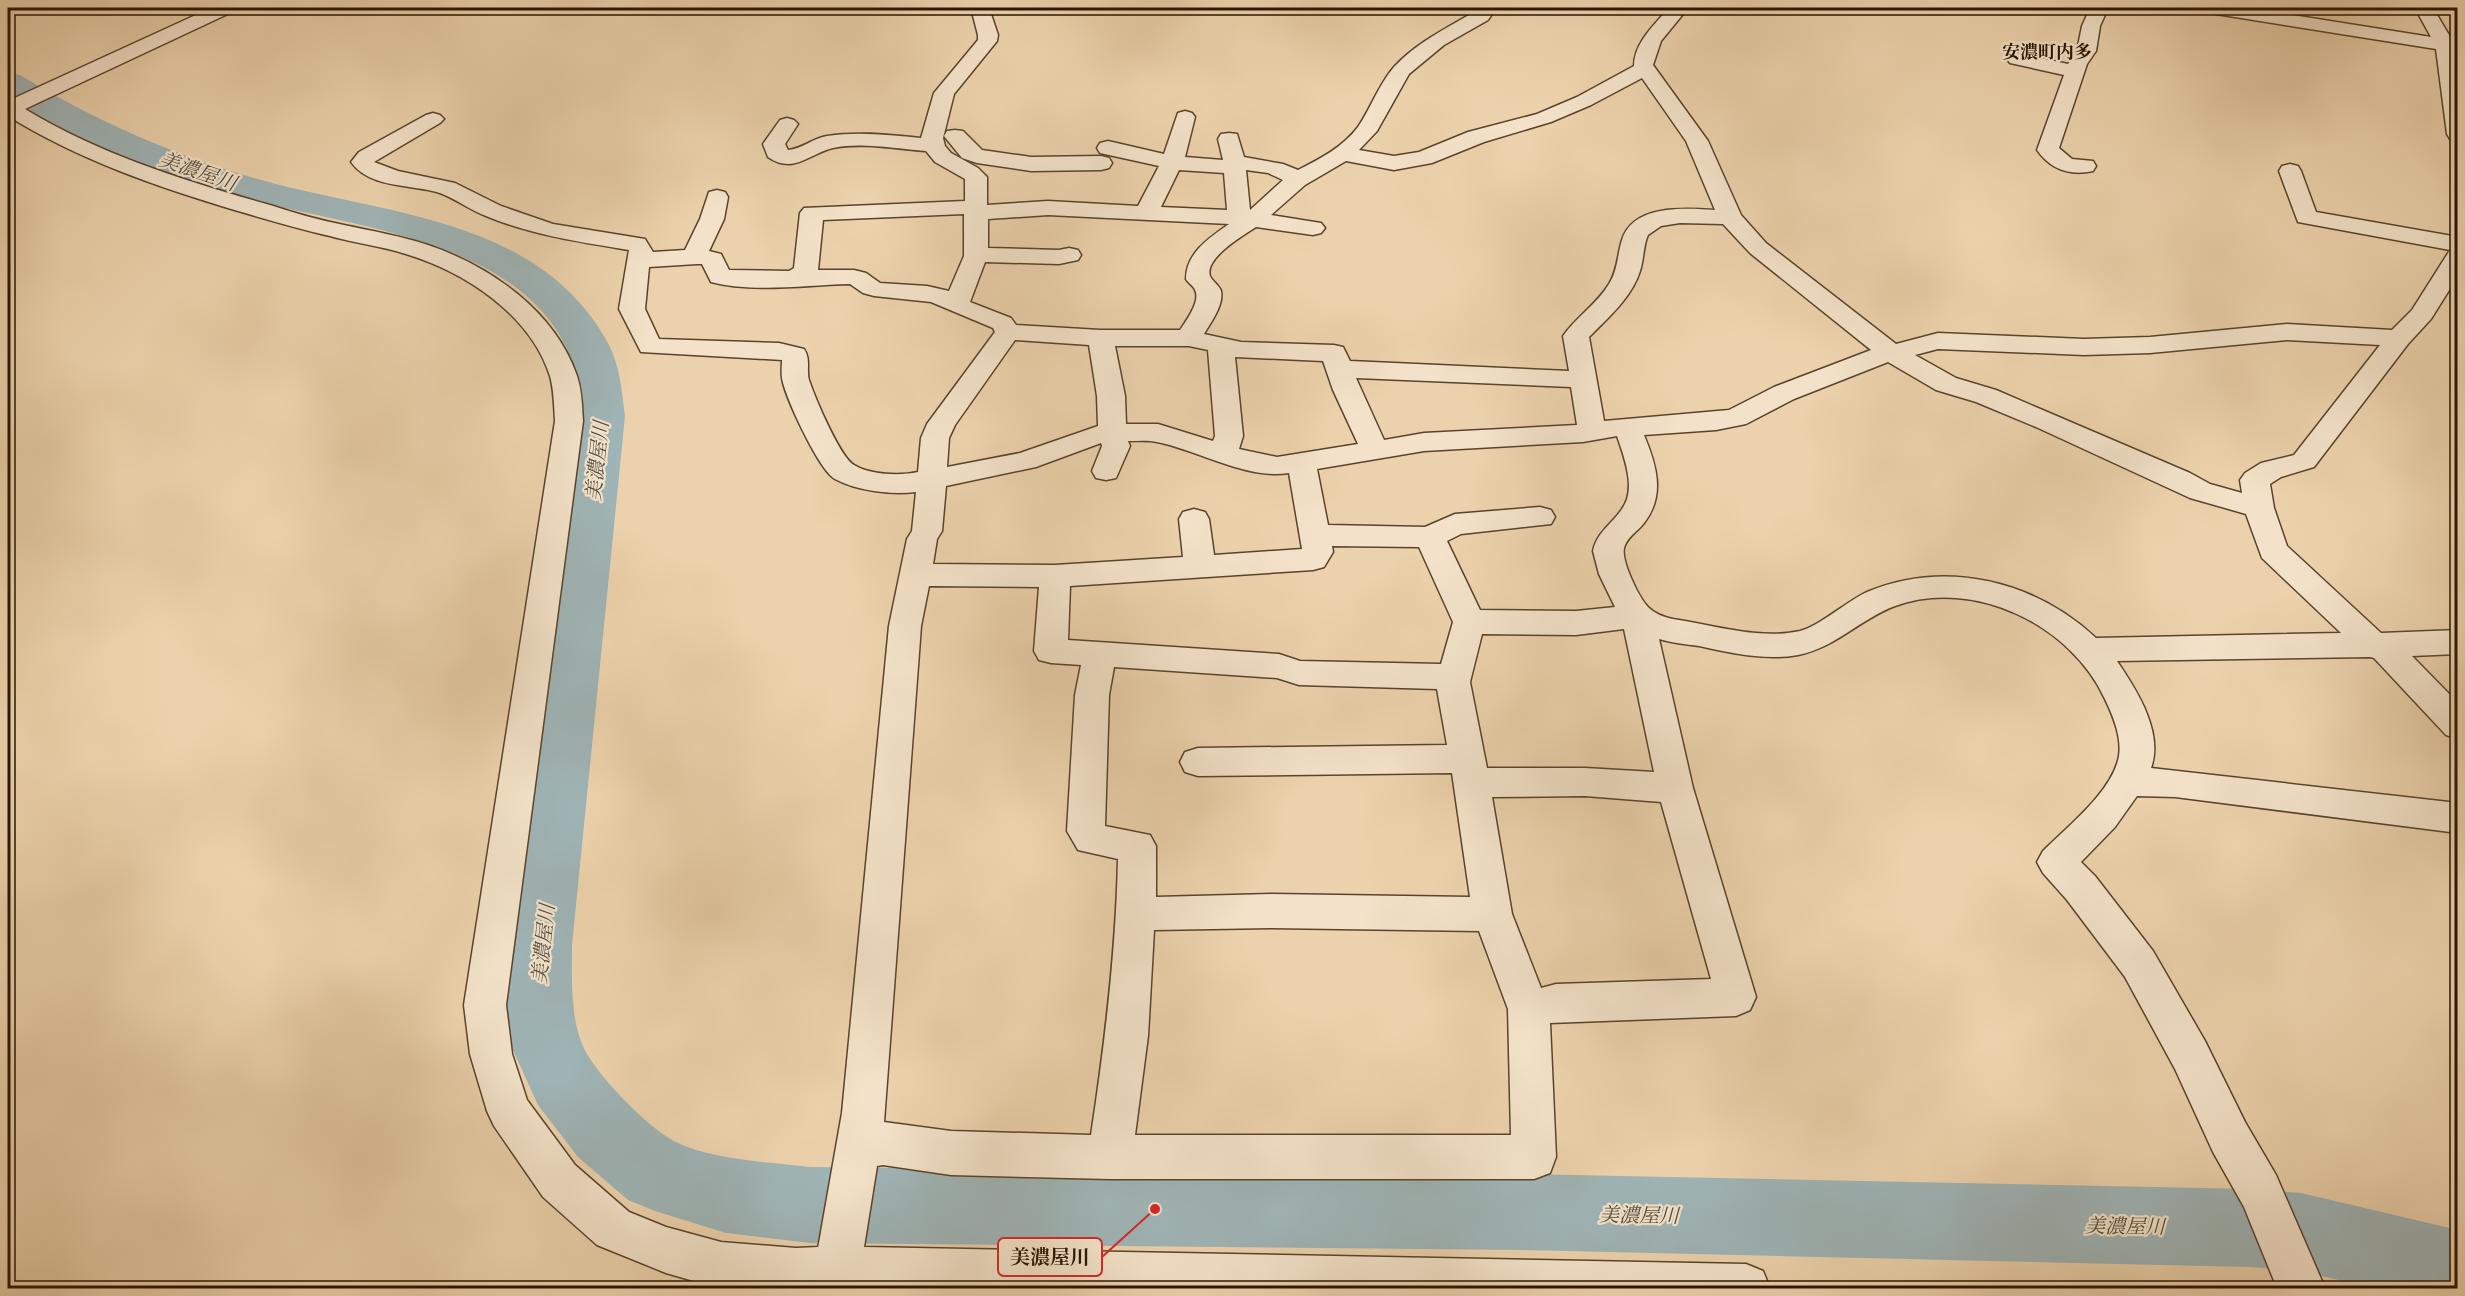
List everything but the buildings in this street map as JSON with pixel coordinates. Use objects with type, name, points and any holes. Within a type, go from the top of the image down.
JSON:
[{"type":"street","points":[[13,106],[225,8]]},
{"type":"street","points":[[956,305],[976,255],[976,177],[970,171],[942,157],[933,145],[932,138],[944,93],[987,40],[988,35],[980,8]]},
{"type":"street","points":[[1189,338],[1206,305],[1208,294],[1208,289],[1198,279],[1201,263],[1215,245],[1244,219],[1258,215],[1297,180],[1341,154],[1366,131],[1401,71],[1437,41],[1481,16],[1487,8]]},
{"type":"street","points":[[1679,8],[1649,44],[1644,54],[1645,69],[1697,141],[1730,217],[1758,248],[1889,351],[1946,384],[1986,396],[2160,471],[2200,491],[2259,508]]},
{"type":"street","points":[[2085,166],[2067,166],[2048,150],[2075,71],[2088,48],[2092,24],[2099,8]]},
{"type":"street","points":[[2216,8],[2451,46]]},
{"type":"street","points":[[2424,8],[2451,46],[2457,134]]},
{"type":"street","points":[[2017,59],[2075,71]]},
{"type":"street","points":[[1341,154],[1394,163],[1424,158],[1476,137],[1555,114],[1645,69]]},
{"type":"street","points":[[944,93],[960,102],[956,111],[955,138],[970,153],[1031,164],[1105,156],[1147,156],[1172,163],[1234,164],[1274,168],[1288,172],[1297,180]]},
{"type":"street","points":[[13,106],[77,145],[191,189],[333,230],[422,251],[454,265],[487,284],[518,306],[538,330],[562,372],[568,397],[570,421],[485,1005],[491,1054],[509,1111],[558,1181],[613,1229],[666,1250],[721,1266],[796,1272],[835,1267],[1746,1288]]},
{"type":"street","points":[[1146,213],[1172,163],[1185,117]]},
{"type":"street","points":[[433,119],[362,162],[368,168],[392,177],[447,188],[493,211],[549,230],[637,244],[642,250],[638,260],[632,309],[650,346],[779,351],[795,355],[795,378],[815,427],[836,465],[844,472],[869,481],[904,483],[930,481],[1026,461],[1090,436],[1110,432],[1158,433],[1224,452],[1235,458],[1277,466],[1436,441],[1592,431],[1736,418],[1784,393],[1889,351],[1938,340],[2084,347],[2150,345],[2287,332],[2399,338]]},
{"type":"street","points":[[787,124],[774,144],[776,152],[783,157],[799,156],[828,142],[871,140],[933,145]]},
{"type":"street","points":[[1229,139],[1244,219]]},
{"type":"street","points":[[2290,171],[2306,217],[2457,244]]},
{"type":"street","points":[[694,257],[712,219],[717,197]]},
{"type":"street","points":[[794,278],[806,271],[812,213],[1048,208],[1244,219],[1313,228]]},
{"type":"street","points":[[1592,431],[1576,336],[1610,300],[1627,275],[1637,231],[1645,224],[1667,217],[1730,217]]},
{"type":"street","points":[[976,255],[1059,257],[1069,255]]},
{"type":"street","points":[[2457,255],[2422,314],[2399,338],[2304,461],[2271,470],[2255,480],[2259,508],[2273,551],[2379,646],[2457,726]]},
{"type":"street","points":[[638,260],[694,257],[712,259],[720,277],[746,279],[854,278],[863,280],[872,289],[936,296],[951,301],[1002,323],[1008,332]]},
{"type":"street","points":[[1093,329],[1109,377],[1112,404],[1110,432],[1116,447],[1106,471]]},
{"type":"street","points":[[1008,332],[1093,329],[1189,338],[1241,350],[1334,353],[1375,450]]},
{"type":"street","points":[[835,1267],[858,1156],[864,1113],[906,626],[922,539],[927,531],[935,438],[941,424],[1008,332]]},
{"type":"street","points":[[1221,345],[1230,436],[1224,452]]},
{"type":"street","points":[[1339,369],[1584,380]]},
{"type":"street","points":[[1529,1009],[1556,1003],[1736,997],[1675,788],[1637,615],[1615,578],[1608,552],[1612,539],[1638,511],[1641,501],[1643,471],[1627,427]]},
{"type":"street","points":[[915,575],[1055,576],[1313,559],[1318,552],[1302,463]]},
{"type":"street","points":[[1315,535],[1430,537],[1455,524],[1540,517]]},
{"type":"street","points":[[1194,519],[1200,566]]},
{"type":"street","points":[[858,1156],[883,1143],[951,1153],[1110,1157],[1534,1157],[1529,1009],[1492,914],[1453,682],[1469,622],[1430,537]]},
{"type":"street","points":[[1055,576],[1051,651],[1279,666],[1299,673],[1454,677]]},
{"type":"street","points":[[1469,622],[1576,623],[1637,615],[1656,627],[1731,641],[1784,646],[1815,638],[1887,597],[1932,588],[1965,588],[2005,597],[2034,610],[2069,631],[2090,650],[2110,674],[2124,700],[2135,729],[2136,759],[2127,781],[2088,830],[2056,862],[2081,888],[2139,964],[2190,1054],[2229,1137],[2260,1191],[2297,1280]]},
{"type":"street","points":[[2090,650],[2308,645],[2379,646],[2457,642]]},
{"type":"street","points":[[1100,654],[1092,695],[1086,831],[1091,839],[1137,846],[1136,914],[1127,1036],[1110,1157]]},
{"type":"street","points":[[1198,762],[1469,771],[1675,788]]},
{"type":"street","points":[[2127,781],[2175,783],[2457,818]]},
{"type":"street","points":[[1136,914],[1271,911],[1492,914]]},
{"type":"waterway","name":"美濃屋川","points":[[8,82],[65,116],[124,144],[185,168],[248,188],[438,234],[484,252],[526,275],[561,306],[587,345],[599,389],[602,416],[539,945],[537,988],[547,1048],[563,1081],[604,1132],[655,1173],[726,1195],[810,1205],[1522,1212],[2250,1228],[2301,1232],[2458,1270]]},
{"type":"place","name":"美濃屋川","points":[[1155,1209]]},
{"type":"district","name":"安濃町内多","points":[[2047,52]]}]
